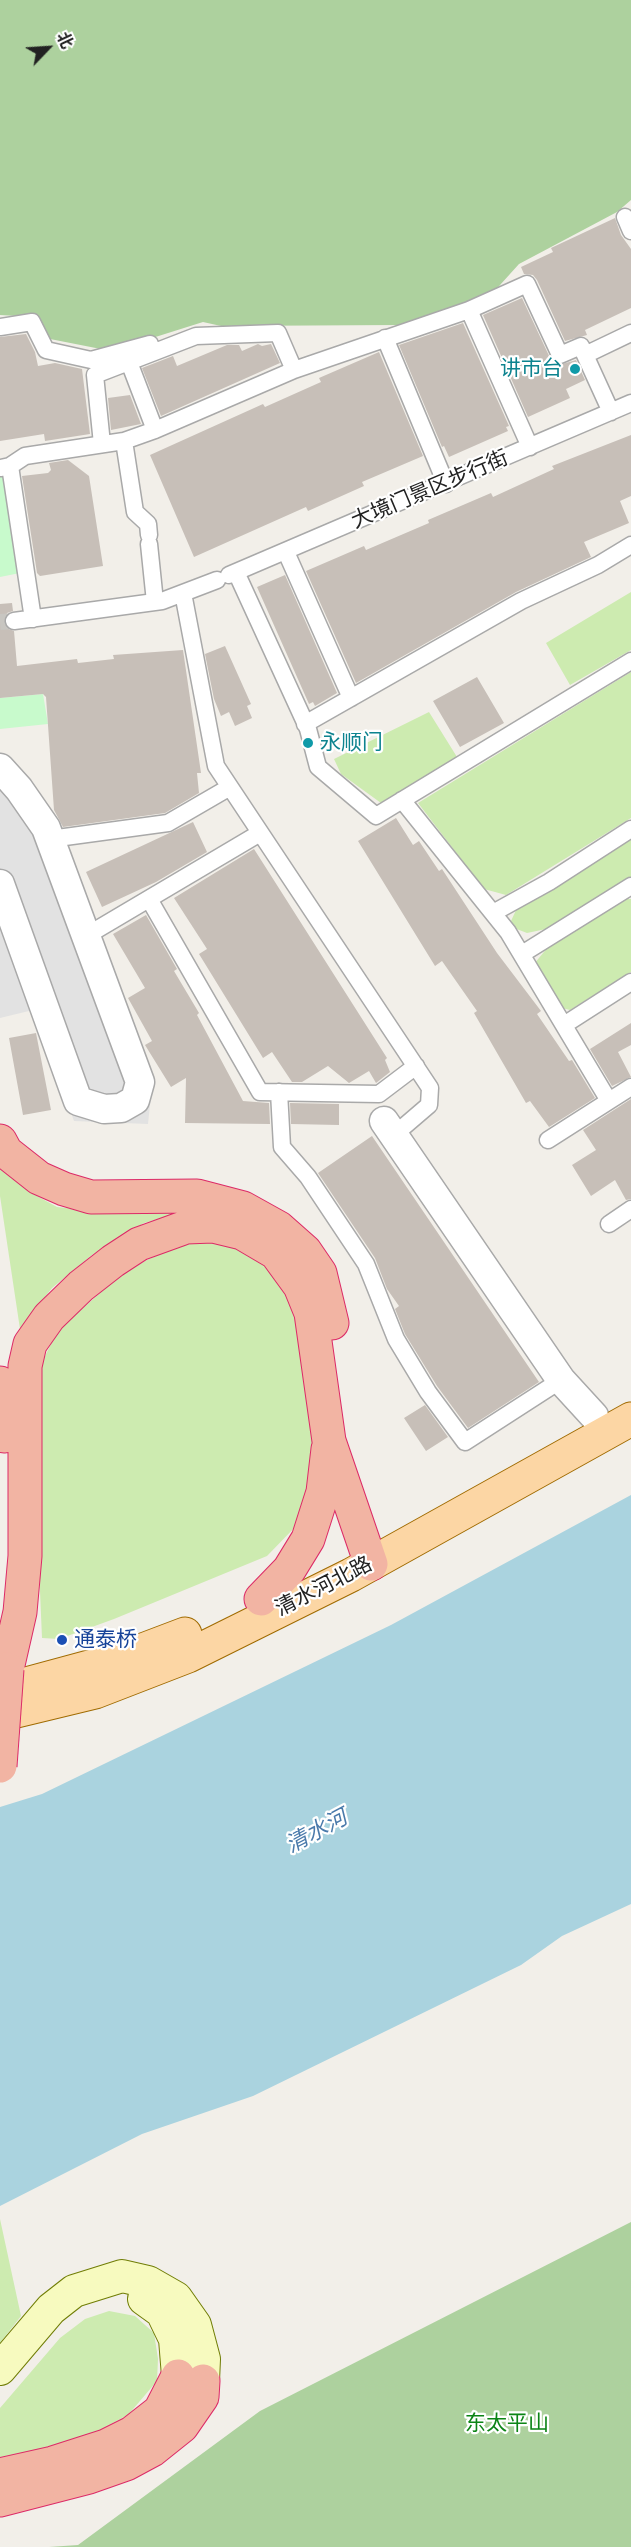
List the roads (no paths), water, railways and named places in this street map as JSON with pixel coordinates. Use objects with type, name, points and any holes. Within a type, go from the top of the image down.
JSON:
[{"type":"highway","points":[[0,1141],[6,1152],[39,1178],[64,1189],[91,1197],[197,1196],[243,1208],[279,1228],[305,1251],[320,1273],[329,1305],[354,1454],[378,1550]]},
{"type":"highway","points":[[4,1680],[20,1612],[25,1556],[24,1390],[25,1366],[30,1344],[49,1317],[81,1286],[139,1244],[186,1227],[213,1226],[242,1233],[276,1253],[300,1287],[311,1313],[329,1441],[323,1492],[311,1533],[289,1570],[261,1599]]},
{"type":"highway","points":[[0,1383],[7,1550],[0,1766]]},
{"type":"highway","points":[[329,1441],[378,1550]]},
{"type":"highway","points":[[0,2475],[53,2463],[106,2446],[132,2433],[160,2411],[190,2378],[202,2397],[182,2426],[152,2450],[126,2464],[89,2477],[0,2500]]},
{"type":"main road","name":"清水河北路","points":[[4,1680],[119,1659],[163,1643],[378,1550],[594,1416],[631,1396]]},
{"type":"main road","name":"清水河北路","points":[[0,1715],[96,1692],[188,1656],[378,1550],[631,1419]]},
{"type":"main road","points":[[0,2369],[51,2309],[74,2291],[122,2276],[148,2282],[176,2298],[195,2325],[204,2359],[190,2378]]},
{"type":"main road","points":[[0,2391],[60,2325],[85,2307],[114,2297],[142,2297],[162,2312],[190,2378]]},
{"type":"street","points":[[33,619],[5,467],[25,456],[124,441],[294,370],[469,310],[527,284],[560,355],[581,346],[611,412]]},
{"type":"street","points":[[469,310],[530,447]]},
{"type":"street","points":[[0,327],[32,322],[46,350],[93,368],[129,362],[196,336],[278,333],[294,370]]},
{"type":"street","points":[[585,355],[631,333]]},
{"type":"street","points":[[384,338],[446,483]]},
{"type":"street","points":[[93,368],[157,342],[167,347]]},
{"type":"street","points":[[129,362],[155,430]]},
{"type":"street","points":[[93,368],[102,444]]},
{"type":"street","name":"大境门景区步行街","points":[[14,621],[155,602],[183,593],[286,552],[631,403]]},
{"type":"street","points":[[124,441],[135,512],[148,524],[155,602]]},
{"type":"street","points":[[305,724],[521,601],[598,565],[631,545]]},
{"type":"street","points":[[286,552],[351,698]]},
{"type":"street","points":[[227,576],[305,724],[318,767],[376,816],[631,661]]},
{"type":"street","points":[[183,593],[216,766],[430,1088],[429,1105],[389,1128],[561,1380],[594,1416]]},
{"type":"street","points":[[0,884],[78,1101],[104,1109],[122,1108],[135,1101],[140,1082],[46,828],[19,789],[2,782]]},
{"type":"street","points":[[50,839],[168,823],[230,787]]},
{"type":"street","points":[[402,800],[493,913],[522,954],[609,1101]]},
{"type":"street","points":[[493,913],[549,882],[631,829]]},
{"type":"street","points":[[86,936],[260,832]]},
{"type":"street","points":[[522,954],[631,886]]},
{"type":"street","points":[[149,899],[260,1092],[379,1094],[416,1066]]},
{"type":"street","points":[[564,1025],[631,982]]},
{"type":"street","points":[[548,1140],[631,1087]]},
{"type":"street","points":[[279,1092],[282,1147],[308,1177],[366,1264],[396,1339],[428,1392],[465,1442],[561,1380]]},
{"type":"street","points":[[609,1224],[631,1209]]},
{"type":"water","name":"清水河","points":[[631,1495],[631,1904],[562,1936],[521,1965],[253,2096],[142,2134],[0,2206],[0,1807],[42,1794],[391,1625]]},
{"type":"tunnel","points":[[0,622],[14,621]]},
{"type":"place","name":"讲市台","points":[[575,369]]},
{"type":"place","name":"永顺门","points":[[308,743]]},
{"type":"place","name":"通泰桥","points":[[62,1640]]},
{"type":"park label","name":"东太平山","points":[[507,2424]]}]
